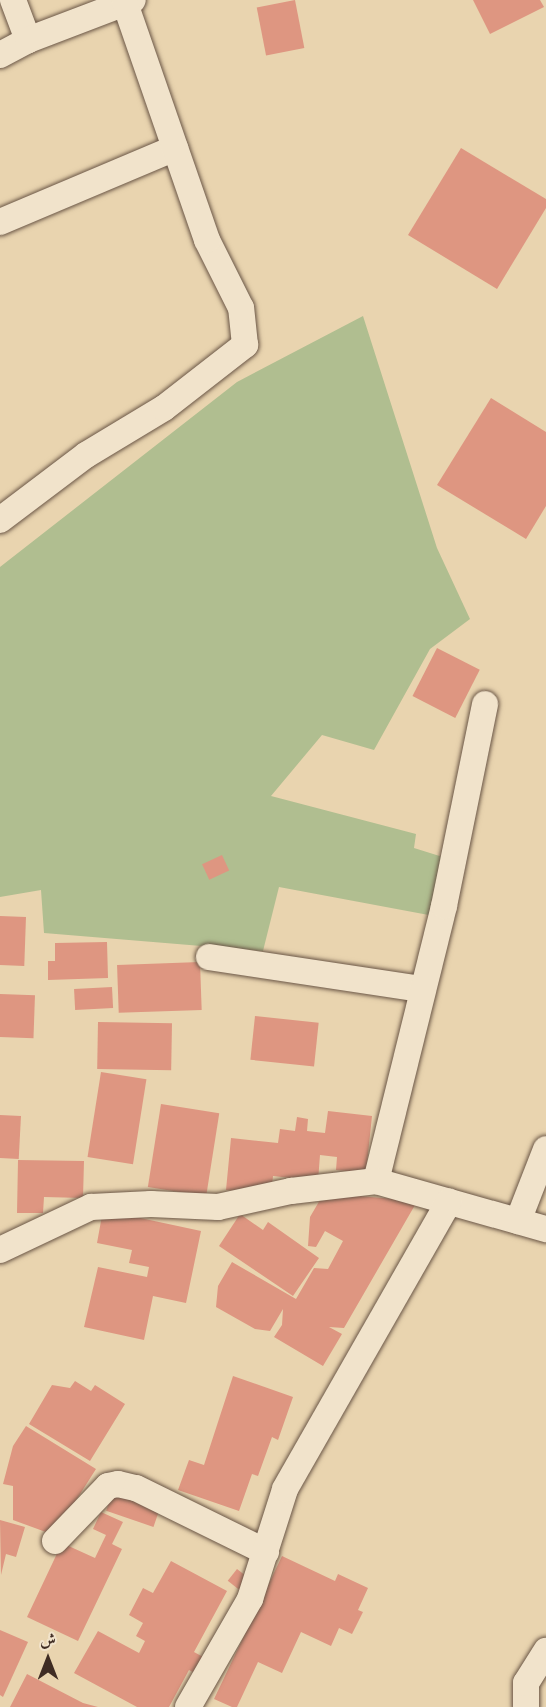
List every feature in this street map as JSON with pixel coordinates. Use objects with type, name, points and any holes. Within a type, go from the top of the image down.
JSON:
[{"type":"street","points":[[13,0],[28,40]]},
{"type":"street","points":[[0,55],[28,40],[129,2],[207,240],[242,308],[245,345],[164,408],[86,456],[0,520]]},
{"type":"street","points":[[0,222],[175,148]]},
{"type":"street","points":[[376,1181],[421,989],[444,906],[485,704]]},
{"type":"street","points":[[209,957],[421,989]]},
{"type":"street","points":[[518,1221],[546,1149]]},
{"type":"street","points":[[0,1250],[91,1208],[151,1204],[218,1208],[291,1191],[376,1181],[546,1229]]},
{"type":"street","points":[[188,1707],[250,1599],[285,1489],[449,1202]]},
{"type":"street","points":[[55,1541],[108,1486],[118,1484],[136,1488],[266,1552]]},
{"type":"street","points":[[526,1707],[526,1683],[546,1652]]},
{"type":"green space","points":[[363,316],[437,548],[470,619],[430,649],[374,750],[322,735],[271,796],[416,834],[414,848],[446,858],[434,916],[279,887],[263,951],[44,933],[41,890],[0,897],[0,567],[237,382]]},
{"type":"building","points":[[295,0],[304,48],[266,56],[257,7]]},
{"type":"building","points":[[473,0],[540,0],[544,7],[490,34]]},
{"type":"building","points":[[461,148],[546,199],[546,208],[497,289],[408,235]]},
{"type":"building","points":[[491,398],[546,432],[546,506],[526,539],[437,485]]},
{"type":"building","points":[[437,648],[480,670],[455,718],[412,696]]},
{"type":"building","points":[[222,855],[229,870],[209,880],[202,864]]},
{"type":"building","points":[[0,916],[26,917],[24,966],[0,965]]},
{"type":"building","points":[[107,942],[108,978],[48,980],[48,961],[55,961],[55,943]]},
{"type":"building","points":[[200,962],[202,1010],[119,1013],[117,965]]},
{"type":"building","points":[[112,987],[113,1008],[75,1010],[74,989]]},
{"type":"building","points":[[0,994],[35,995],[33,1038],[0,1037]]},
{"type":"building","points":[[255,1016],[319,1023],[314,1066],[250,1060]]},
{"type":"building","points":[[98,1022],[172,1023],[171,1070],[97,1069]]},
{"type":"building","points":[[101,1072],[146,1079],[133,1164],[88,1157]]},
{"type":"building","points":[[161,1104],[219,1113],[206,1196],[148,1187]]},
{"type":"building","points":[[328,1111],[372,1116],[366,1173],[336,1170],[337,1157],[320,1155],[318,1181],[273,1176],[271,1194],[226,1190],[231,1138],[278,1143],[280,1129],[295,1131],[297,1117],[308,1119],[307,1131],[325,1133]]},
{"type":"building","points":[[0,1115],[21,1116],[19,1159],[0,1158]]},
{"type":"building","points":[[18,1160],[84,1161],[83,1198],[44,1197],[43,1213],[17,1213]]},
{"type":"building","points":[[324,1193],[406,1200],[415,1205],[344,1328],[329,1327],[342,1334],[323,1366],[274,1337],[282,1325],[283,1309],[270,1331],[255,1329],[216,1307],[218,1286],[232,1262],[296,1299],[314,1268],[328,1269],[343,1241],[325,1231],[316,1247],[308,1246],[310,1217]]},
{"type":"building","points":[[103,1210],[201,1231],[186,1303],[153,1296],[144,1340],[84,1327],[98,1267],[147,1277],[149,1267],[129,1263],[132,1250],[97,1243]]},
{"type":"building","points":[[240,1214],[263,1230],[268,1222],[319,1258],[293,1296],[219,1246]]},
{"type":"building","points":[[233,1376],[293,1397],[278,1440],[272,1437],[258,1476],[252,1474],[239,1511],[178,1490],[189,1460],[204,1465]]},
{"type":"building","points":[[75,1381],[91,1391],[95,1385],[125,1404],[90,1461],[29,1424],[52,1385],[70,1388]]},
{"type":"building","points":[[26,1426],[96,1469],[54,1535],[13,1520],[13,1486],[3,1484],[13,1446]]},
{"type":"building","points":[[114,1488],[161,1504],[153,1527],[106,1511]]},
{"type":"building","points":[[101,1512],[123,1522],[112,1544],[122,1549],[78,1641],[27,1617],[62,1543],[95,1558],[106,1535],[93,1529]]},
{"type":"building","points":[[0,1520],[25,1527],[16,1557],[6,1554],[1,1575]]},
{"type":"building","points":[[282,1556],[335,1581],[338,1574],[368,1588],[358,1610],[363,1612],[352,1634],[339,1628],[331,1646],[301,1632],[282,1673],[258,1662],[237,1707],[232,1707],[214,1699]]},
{"type":"building","points":[[171,1561],[227,1591],[194,1652],[205,1658],[204,1678],[189,1670],[169,1707],[137,1707],[74,1673],[98,1631],[139,1653],[145,1641],[136,1636],[143,1623],[129,1615],[143,1588],[153,1593]]},
{"type":"building","points":[[237,1569],[251,1580],[242,1592],[228,1581]]},
{"type":"building","points":[[0,1630],[28,1642],[3,1697],[0,1695]]},
{"type":"building","points":[[27,1674],[83,1703],[98,1707],[10,1707]]}]
